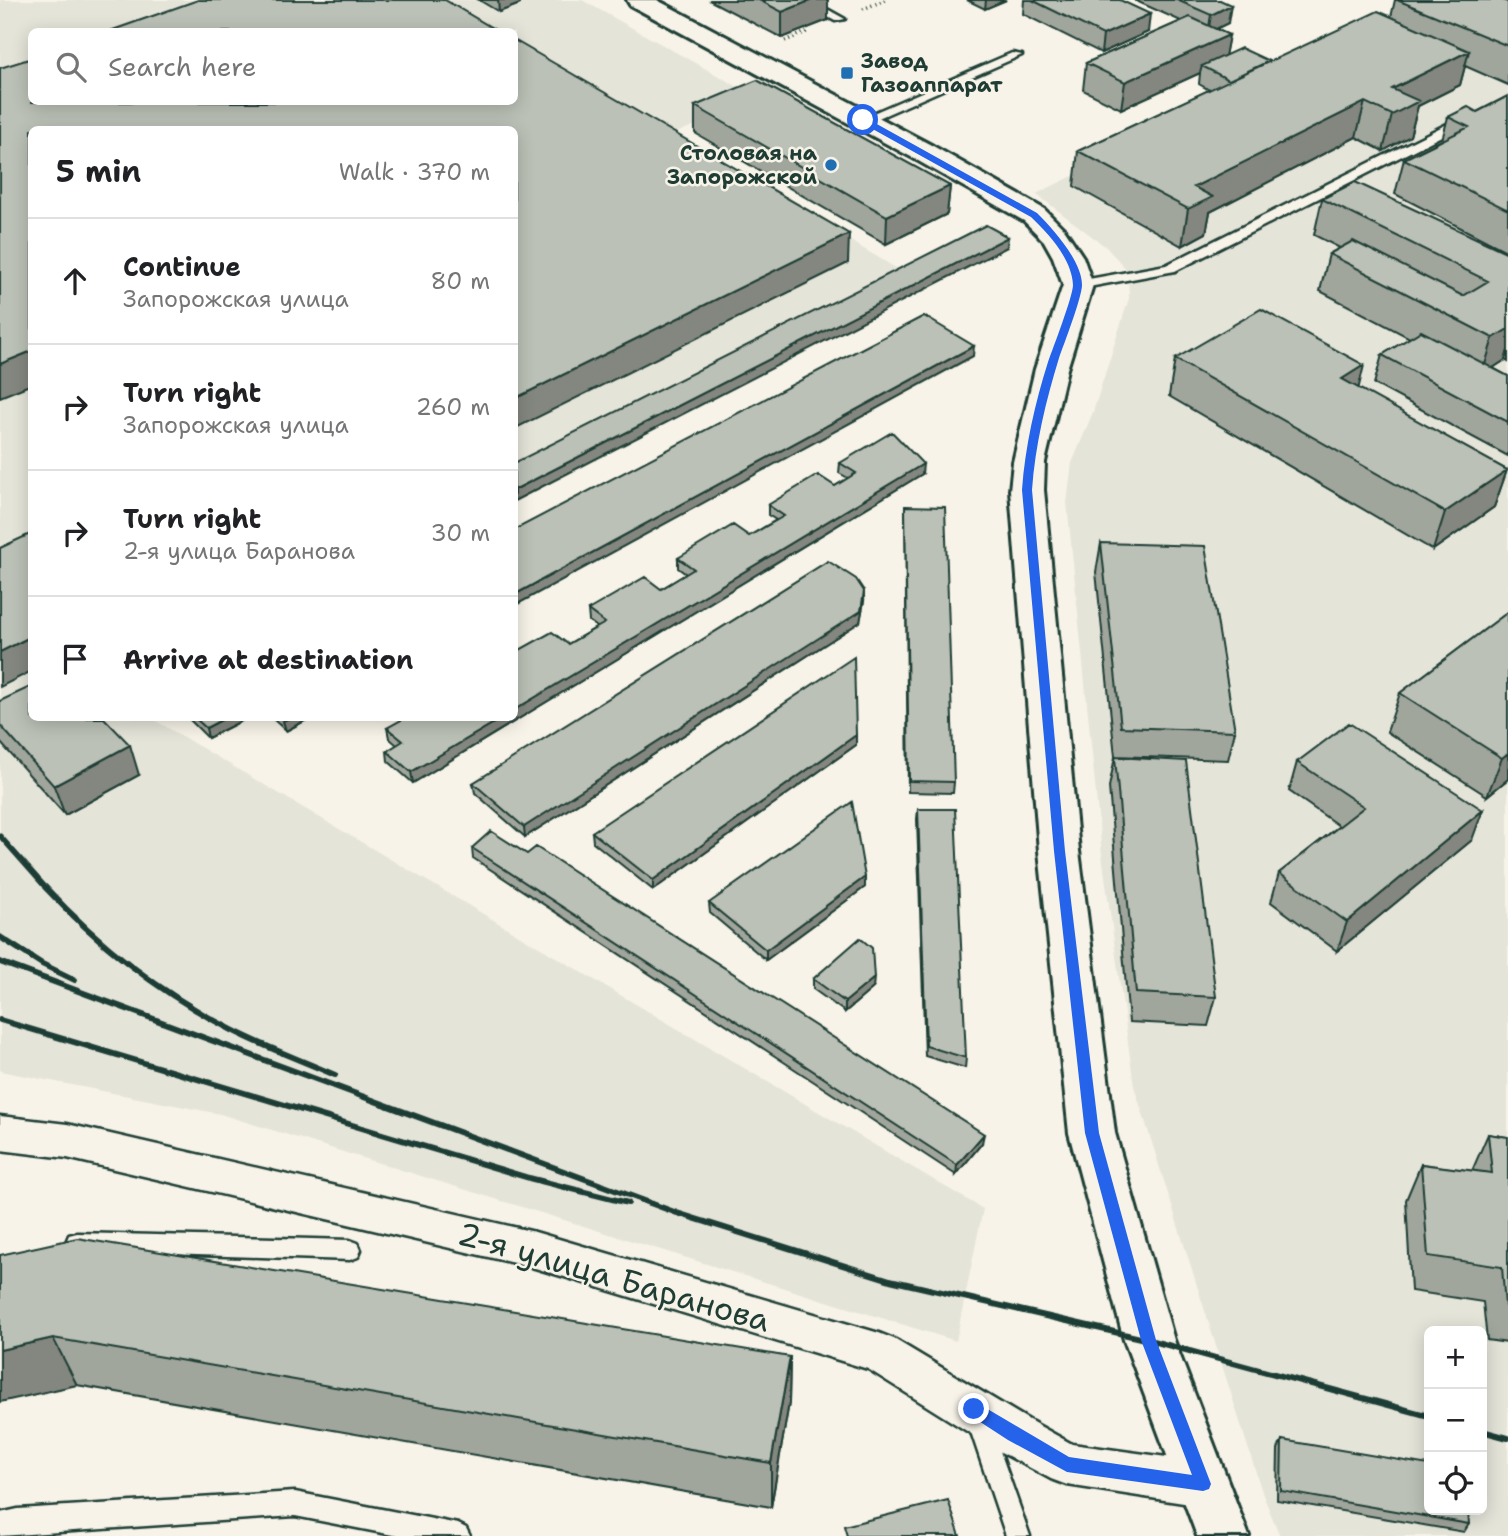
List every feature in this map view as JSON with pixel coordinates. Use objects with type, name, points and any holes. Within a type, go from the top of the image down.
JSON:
[{"type":"main road","points":[[639,0],[1034,215],[1055,236],[1068,257],[1077,285],[1051,369],[1029,462],[1027,490],[1059,851],[1092,1133],[1149,1340],[1223,1536]]},
{"type":"street","name":"2-я улица Баранова","points":[[0,1133],[67,1141],[536,1250],[879,1353],[1013,1435],[1067,1464],[1203,1484]]},
{"type":"lane","points":[[803,0],[839,19]]},
{"type":"lane","points":[[863,120],[1016,55]]},
{"type":"lane","points":[[1077,285],[1170,268],[1334,191],[1468,118]]},
{"type":"lane","points":[[52,1244],[65,1241],[350,1250]]},
{"type":"lane","points":[[974,1409],[1018,1536]]},
{"type":"lane","points":[[12,1527],[295,1504],[458,1536]]},
{"type":"shaded area","points":[[0,0],[582,0],[758,98],[672,135],[901,271],[518,465],[518,126],[28,126],[28,721],[156,721],[983,1209],[956,1341],[220,1114],[0,1071]]},
{"type":"shaded area","points":[[1432,0],[1508,0],[1508,1536],[1280,1536],[1263,1495],[1134,1086],[1102,855],[1067,503],[1072,463],[1093,412],[1129,298],[1128,271],[1106,247],[1036,194]]},
{"type":"building","points":[[198,0],[445,0],[492,28],[118,28]]},
{"type":"building","points":[[759,0],[812,0],[782,12]]},
{"type":"building","points":[[1032,0],[1120,0],[1150,14],[1103,35]]},
{"type":"building","points":[[1177,0],[1220,0],[1231,5],[1211,15]]},
{"type":"building","points":[[1397,0],[1508,2],[1508,46]]},
{"type":"building","points":[[1378,11],[1469,51],[1392,89],[1419,101],[1392,115],[1365,102],[1194,187],[1213,197],[1188,209],[1078,151]]},
{"type":"building","points":[[1190,17],[1229,35],[1125,82],[1086,63]]},
{"type":"building","points":[[518,42],[849,234],[518,397],[518,126],[28,126],[28,353],[0,364],[0,68],[28,59],[28,105],[518,105]]},
{"type":"building","points":[[1241,48],[1269,61],[1229,80],[1202,66]]},
{"type":"building","points":[[757,80],[950,186],[887,216],[695,106]]},
{"type":"building","points":[[1508,96],[1508,210],[1404,159],[1469,127],[1448,117],[1468,107],[1477,112]]},
{"type":"building","points":[[1355,182],[1508,253],[1508,329],[1493,338],[1329,254],[1353,241],[1463,296],[1488,281],[1322,199]]},
{"type":"building","points":[[986,225],[1008,237],[518,488],[518,461]]},
{"type":"building","points":[[1261,309],[1364,365],[1342,379],[1507,470],[1445,512],[1175,359]]},
{"type":"building","points":[[924,316],[974,346],[518,593],[518,528]]},
{"type":"building","points":[[1421,331],[1508,376],[1508,422],[1382,355]]},
{"type":"building","points":[[892,432],[923,464],[518,708],[518,651],[552,632],[568,644],[605,623],[588,610],[645,577],[661,589],[694,569],[678,558],[733,525],[749,536],[784,516],[768,505],[818,475],[835,486],[856,473],[840,463]]},
{"type":"building","points":[[905,506],[945,507],[954,782],[909,781]]},
{"type":"building","points":[[28,535],[28,638],[0,652],[0,548]]},
{"type":"building","points":[[1101,543],[1205,546],[1235,731],[1121,727]]},
{"type":"building","points":[[828,561],[856,579],[864,591],[861,611],[524,827],[473,783]]},
{"type":"building","points":[[1508,612],[1508,753],[1502,758],[1400,693]]},
{"type":"building","points":[[854,657],[856,735],[653,880],[592,832]]},
{"type":"building","points":[[28,688],[28,721],[107,721],[130,745],[54,786],[0,725],[0,701]]},
{"type":"building","points":[[198,721],[219,721],[206,728]]},
{"type":"building","points":[[400,721],[497,721],[411,772],[387,751],[403,741],[387,728]]},
{"type":"building","points":[[1349,723],[1483,810],[1347,922],[1279,873],[1364,807],[1297,762]]},
{"type":"building","points":[[1115,757],[1186,761],[1216,997],[1136,993]]},
{"type":"building","points":[[852,802],[865,877],[766,950],[709,903]]},
{"type":"building","points":[[918,809],[955,809],[966,1058],[926,1046]]},
{"type":"building","points":[[491,831],[527,854],[536,847],[984,1134],[957,1165],[472,848]]},
{"type":"building","points":[[860,938],[872,948],[874,978],[845,1002],[813,979]]},
{"type":"building","points":[[1488,1134],[1508,1137],[1508,1306],[1505,1306],[1502,1267],[1428,1256],[1421,1164],[1492,1173]]},
{"type":"building","points":[[77,1238],[790,1357],[771,1463],[53,1338],[0,1350],[0,1255]]},
{"type":"building","points":[[1282,1440],[1424,1464],[1424,1515],[1468,1515],[1469,1524],[1281,1491]]},
{"type":"building","points":[[948,1500],[960,1536],[847,1536],[844,1526]]},
{"type":"railway","points":[[0,836],[47,889]]},
{"type":"railway","points":[[45,887],[109,948],[156,984],[206,1016],[245,1036],[335,1075]]},
{"type":"railway","points":[[0,937],[42,964],[75,980]]},
{"type":"railway","points":[[0,962],[677,1213],[890,1280],[1149,1340],[1424,1415]]},
{"type":"railway","points":[[0,1020],[529,1178],[628,1203]]},
{"type":"railway","points":[[1487,1432],[1508,1438]]},
{"type":"place","name":"Завод Газоаппарат","points":[[847,73]]},
{"type":"place","name":"Столовая на Запорожской","points":[[831,165]]},
{"type":"route","points":[[863,120],[1034,215],[1055,236],[1068,257],[1077,285],[1051,369],[1029,462],[1027,490],[1059,851],[1092,1133],[1149,1340],[1203,1484],[1067,1464],[1013,1435],[974,1409]]}]
